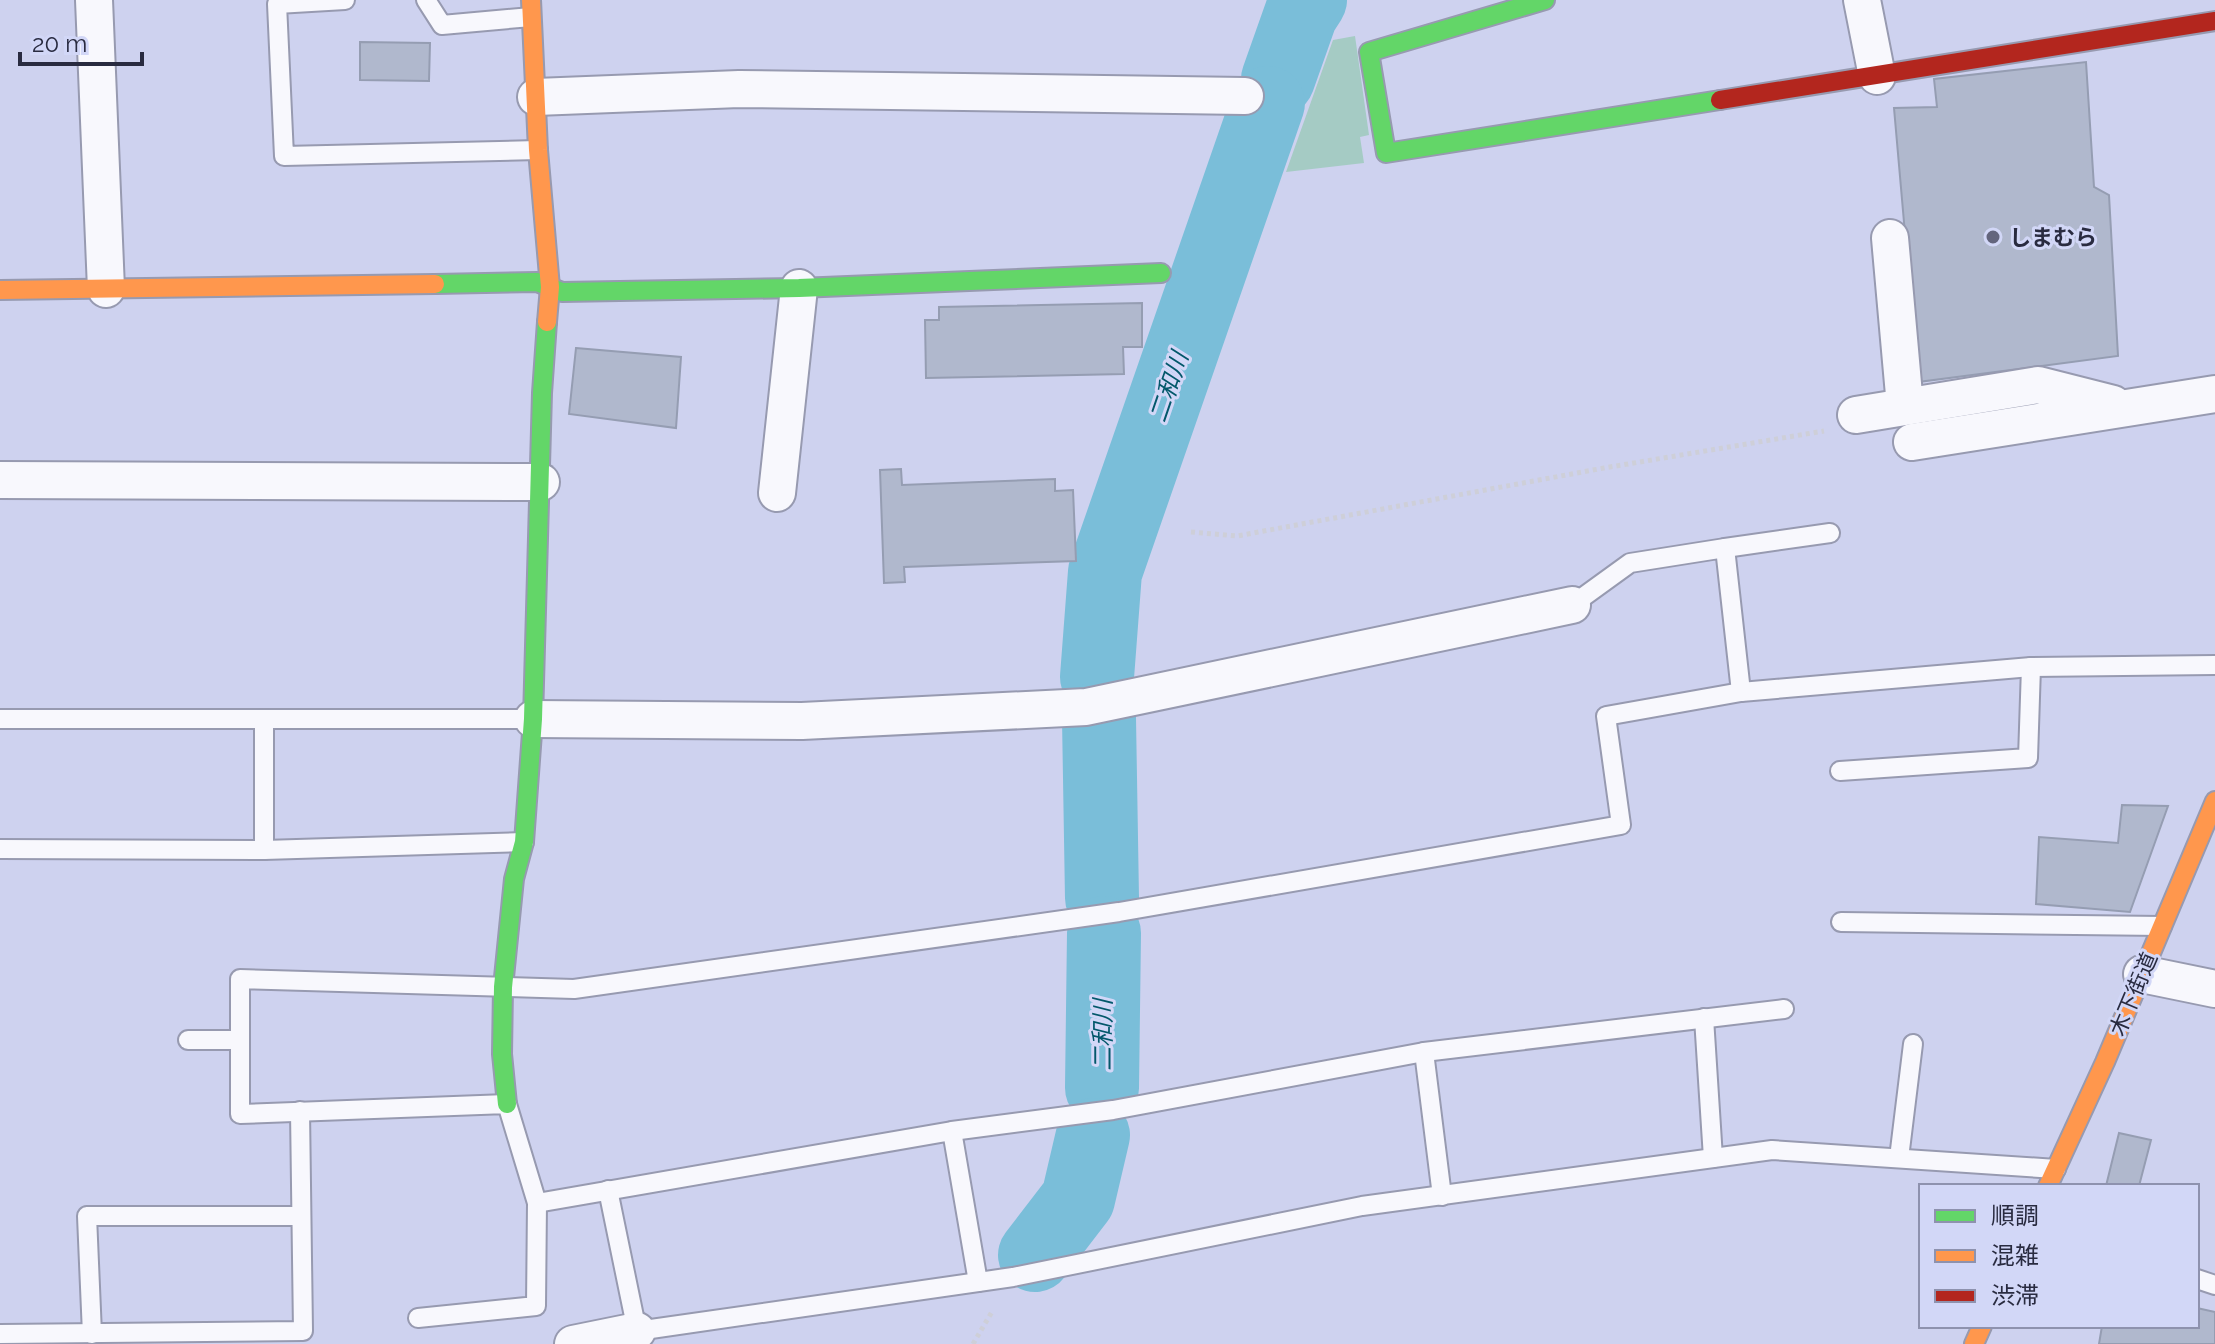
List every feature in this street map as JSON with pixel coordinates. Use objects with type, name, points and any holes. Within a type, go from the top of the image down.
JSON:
[{"type":"street","points":[[94,0],[106,289]]},
{"type":"street","points":[[1545,0],[1369,52],[1386,153],[2215,21]]},
{"type":"street","points":[[1862,0],[1877,76]]},
{"type":"street","points":[[507,1104],[502,1054],[503,987],[514,879],[524,842],[533,719],[542,393],[550,287],[538,150],[531,8]]},
{"type":"street","points":[[536,97],[739,89],[1245,96]]},
{"type":"street","points":[[1890,238],[1905,406]]},
{"type":"street","points":[[0,290],[537,282],[562,292],[799,288],[1161,273]]},
{"type":"street","points":[[777,493],[799,288]]},
{"type":"street","points":[[1856,415],[2038,385],[2126,408]]},
{"type":"street","points":[[1912,442],[2215,394]]},
{"type":"street","points":[[0,480],[541,482]]},
{"type":"street","points":[[533,719],[802,721],[1086,707],[1572,605]]},
{"type":"street","name":"木下街道","points":[[2052,1178],[2215,801]]},
{"type":"street","points":[[2142,974],[2215,989]]},
{"type":"street","points":[[573,1344],[637,1331]]},
{"type":"lane","points":[[345,0],[277,4],[284,156],[538,150]]},
{"type":"lane","points":[[426,0],[442,25],[531,8]]},
{"type":"lane","points":[[1572,605],[1630,563],[1830,533]]},
{"type":"lane","points":[[1725,548],[1741,692]]},
{"type":"lane","points":[[418,1318],[536,1306],[537,1203],[507,1104],[240,1114],[240,979],[574,989],[1119,912],[1621,825],[1606,716],[1741,692],[2031,667],[2215,665]]},
{"type":"lane","points":[[1840,771],[2028,758],[2031,667]]},
{"type":"lane","points":[[0,719],[533,719]]},
{"type":"lane","points":[[264,719],[264,850]]},
{"type":"lane","points":[[0,849],[264,850],[524,842]]},
{"type":"lane","points":[[1841,922],[2162,926]]},
{"type":"lane","points":[[537,1203],[952,1131],[1113,1110],[1424,1052],[1784,1009]]},
{"type":"lane","points":[[1704,1018],[1713,1158]]},
{"type":"lane","points":[[188,1040],[240,1040]]},
{"type":"lane","points":[[1899,1158],[1913,1044]]},
{"type":"lane","points":[[1424,1052],[1442,1196]]},
{"type":"lane","points":[[0,1334],[303,1331],[300,1111]]},
{"type":"lane","points":[[952,1131],[978,1282]]},
{"type":"lane","points":[[608,1190],[637,1331],[978,1282],[1362,1206],[1772,1150],[1899,1158],[2052,1178]]},
{"type":"lane","points":[[92,1334],[87,1216],[301,1216]]},
{"type":"path","points":[[1191,532],[1237,536],[1841,428],[1856,415]]},
{"type":"green space","points":[[1355,36],[1369,135],[1360,137],[1364,163],[1286,172],[1333,40]]},
{"type":"building","points":[[360,42],[430,43],[429,81],[360,80]]},
{"type":"building","points":[[2086,62],[2094,187],[2109,195],[2118,356],[1918,382],[1894,108],[1937,107],[1934,79]]},
{"type":"building","points":[[1142,303],[1142,347],[1123,347],[1124,374],[926,378],[925,320],[939,320],[939,307]]},
{"type":"building","points":[[576,348],[681,357],[676,428],[569,414]]},
{"type":"building","points":[[901,469],[902,485],[1055,479],[1055,491],[1073,490],[1076,561],[904,567],[905,582],[884,583],[880,470]]},
{"type":"building","points":[[2122,805],[2168,806],[2130,912],[2036,904],[2039,837],[2118,843]]},
{"type":"building","points":[[2119,1133],[2151,1140],[2140,1184],[2106,1184]]},
{"type":"building","points":[[2199,1308],[2215,1312],[2215,1344],[2099,1344],[2102,1328],[2199,1328]]},
{"type":"waterway","name":"二和川","points":[[1278,79],[1301,14],[1310,0]]},
{"type":"waterway","name":"二和川","points":[[1097,677],[1105,572],[1268,103]]},
{"type":"waterway","name":"二和川","points":[[1099,718],[1102,898]]},
{"type":"waterway","name":"二和川","points":[[1102,1088],[1104,933]]},
{"type":"waterway","name":"二和川","points":[[1035,1255],[1078,1199],[1093,1135]]},
{"type":"traffic: fast","points":[[1545,0],[1369,52],[1386,153],[1720,100]]},
{"type":"traffic: fast","points":[[435,284],[537,282],[562,292],[799,288],[1161,273]]},
{"type":"traffic: fast","points":[[507,1104],[502,1054],[503,987],[514,879],[524,842],[533,719],[542,393],[547,322]]},
{"type":"traffic: slow","points":[[531,0],[538,150],[550,287],[547,322]]},
{"type":"traffic: slow","points":[[0,290],[435,284]]},
{"type":"traffic: slow","points":[[2049,1184],[2105,1062],[2215,801]]},
{"type":"traffic: slow","points":[[1974,1344],[1981,1328]]},
{"type":"traffic: jam","points":[[1720,100],[2215,21]]},
{"type":"place","name":"しまむら","points":[[1993,237]]}]
